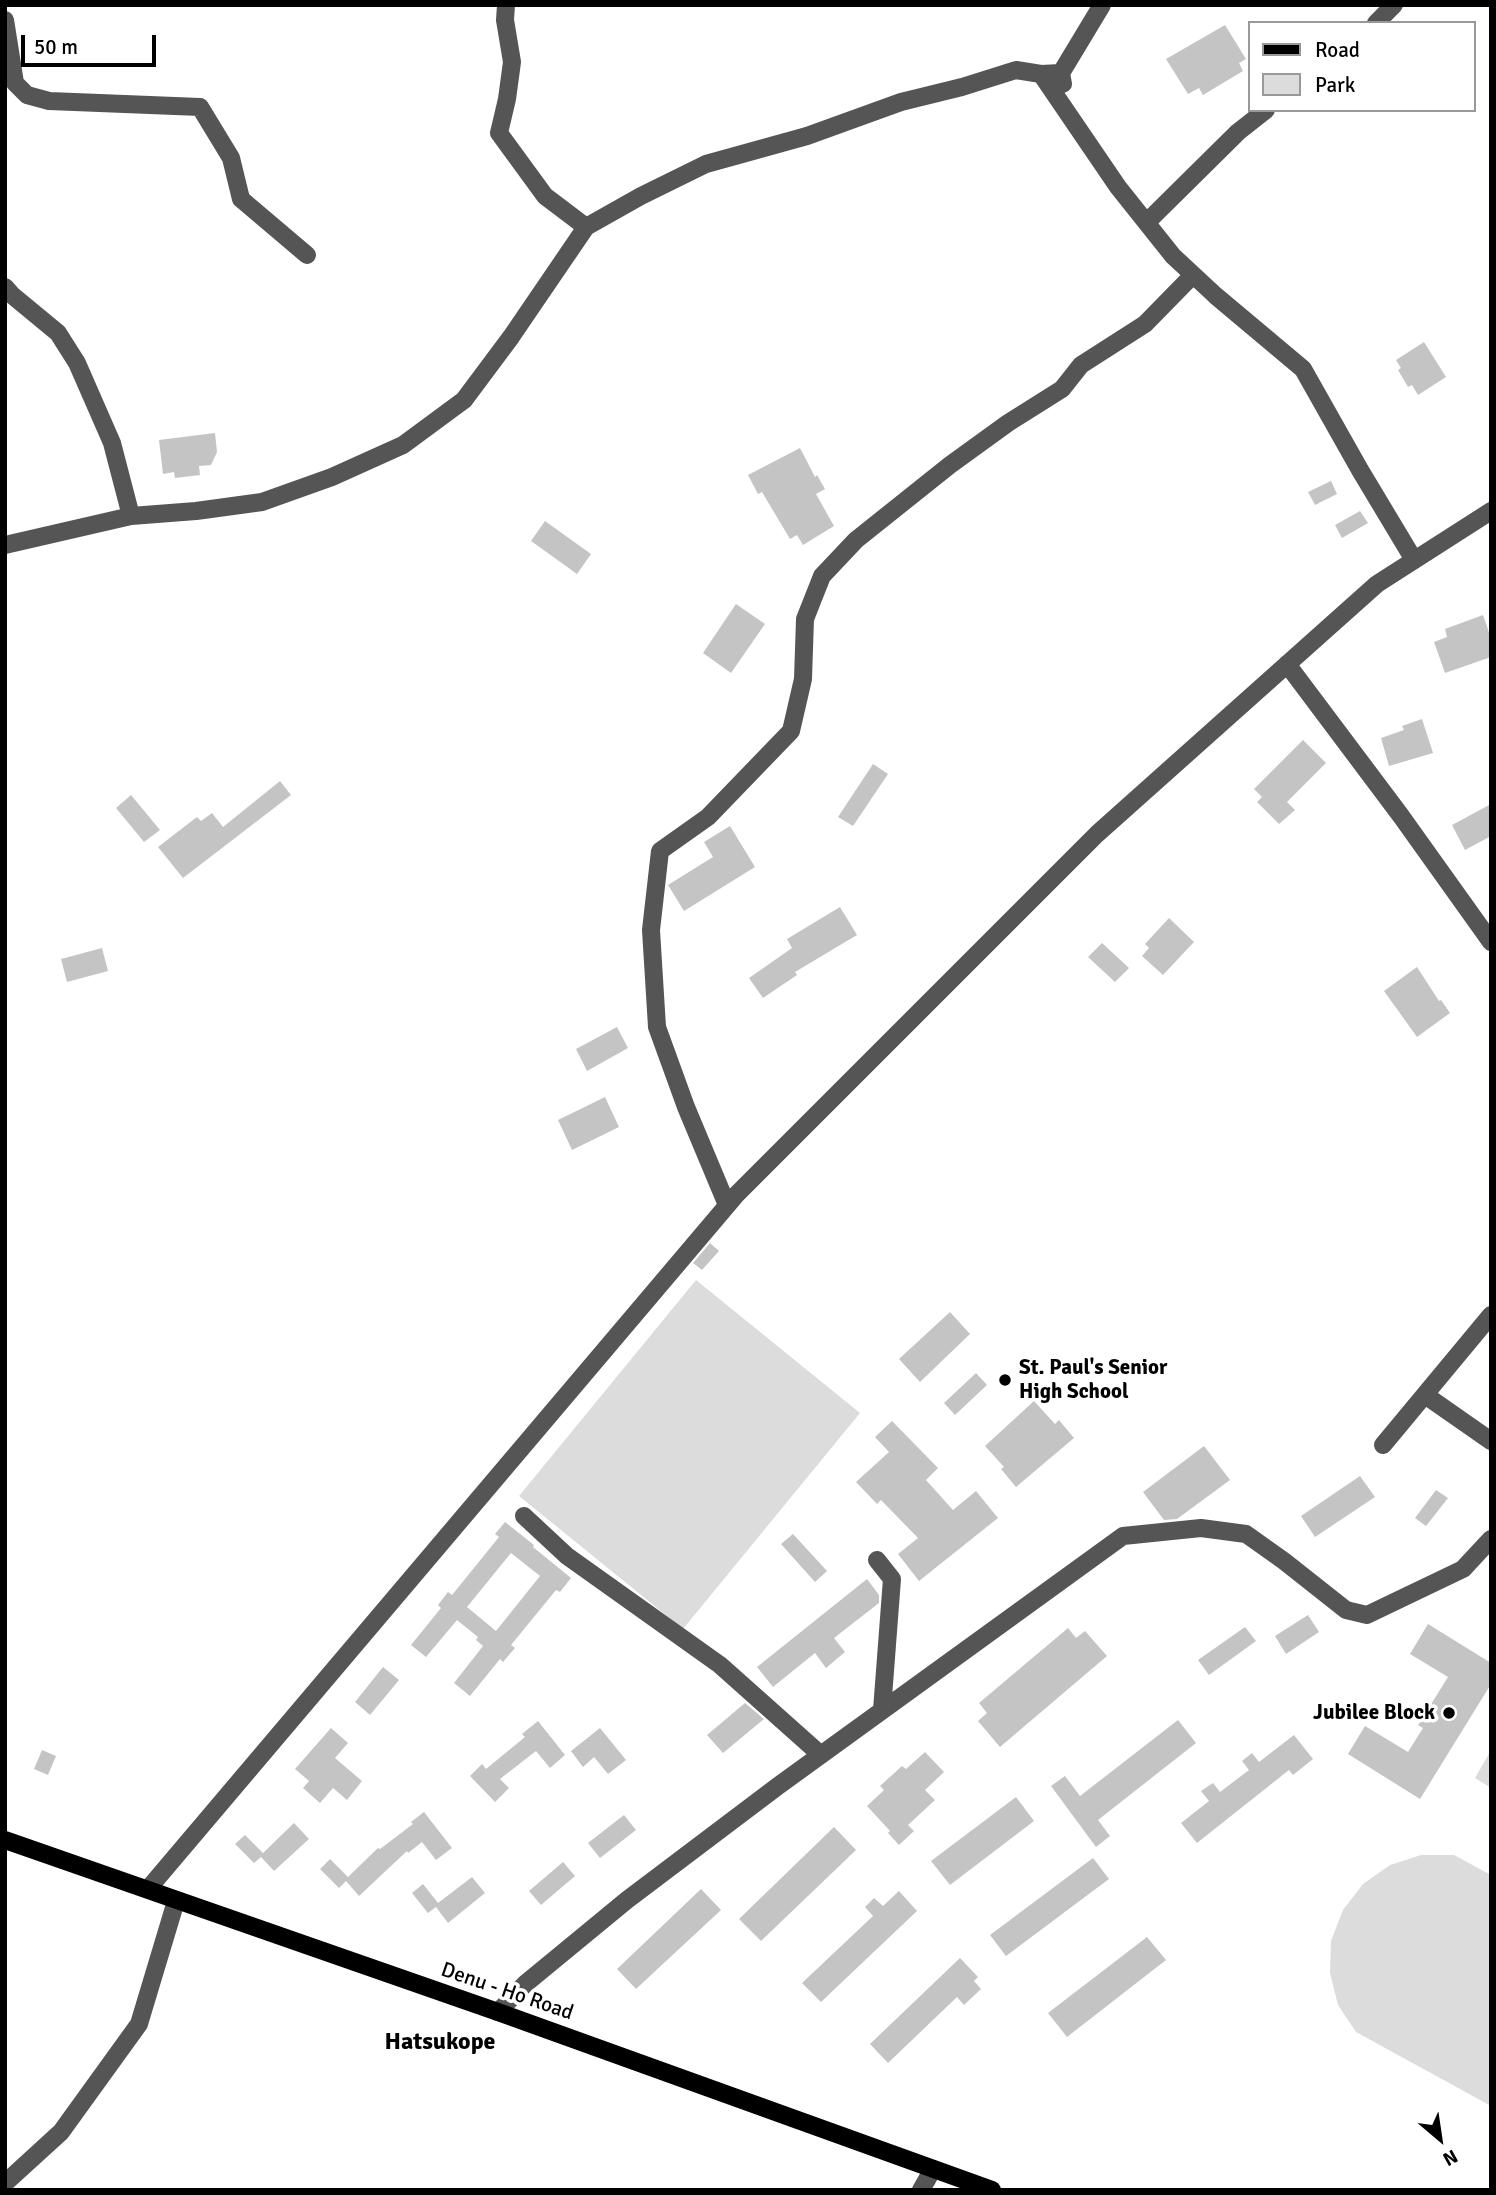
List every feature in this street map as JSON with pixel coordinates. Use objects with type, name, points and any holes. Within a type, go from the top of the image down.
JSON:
[{"type":"main road","name":"Denu - Ho Road","points":[[5,1840],[498,2012],[992,2190]]},
{"type":"street","points":[[506,5],[505,20],[512,62],[499,133],[545,196],[586,227]]},
{"type":"street","points":[[1065,108],[1062,73],[1102,5]]},
{"type":"street","points":[[1378,21],[1394,5]]},
{"type":"street","points":[[5,20],[10,87],[27,95],[48,102],[200,107],[231,158],[242,199],[307,255]]},
{"type":"street","points":[[5,545],[131,516],[262,502],[332,477],[403,446],[464,400],[512,337],[586,227],[706,164],[807,136],[901,102],[1016,70],[1041,74],[1062,73]]},
{"type":"street","points":[[1041,74],[1118,187],[1173,256],[1303,369],[1414,560]]},
{"type":"street","points":[[1147,222],[1238,132],[1263,112]]},
{"type":"street","points":[[727,1205],[686,1107],[657,1027],[651,930],[660,851],[708,817],[791,731],[803,679],[805,619],[822,576],[856,540],[950,465],[1008,423],[1062,389],[1081,365],[1145,324],[1193,275]]},
{"type":"street","points":[[5,287],[58,333],[77,363],[112,443],[131,516]]},
{"type":"street","points":[[148,1889],[727,1205],[1097,834],[1377,584],[1491,511]]},
{"type":"street","points":[[1287,664],[1491,942]]},
{"type":"street","points":[[1383,1445],[1491,1315]]},
{"type":"street","points":[[1424,1395],[1491,1441]]},
{"type":"street","points":[[524,1516],[567,1556],[720,1665],[821,1755]]},
{"type":"street","points":[[498,2012],[525,1984],[627,1900],[882,1710],[1123,1536],[1202,1528],[1245,1534],[1346,1610],[1367,1615],[1463,1569],[1491,1539]]},
{"type":"street","points":[[877,1560],[892,1579],[882,1710]]},
{"type":"street","points":[[5,2183],[61,2132],[139,2024],[176,1901]]},
{"type":"street","points":[[921,2190],[933,2169]]},
{"type":"green space","points":[[696,1280],[860,1413],[683,1629],[519,1496]]},
{"type":"green space","points":[[1491,1752],[1491,1788],[1475,1778]]},
{"type":"green space","points":[[1421,1855],[1454,1855],[1491,1875],[1491,2106],[1356,2032],[1338,2005],[1330,1973],[1331,1941],[1343,1910],[1363,1884],[1390,1865]]},
{"type":"building","points":[[1225,25],[1246,59],[1239,63],[1243,71],[1203,95],[1199,88],[1188,94],[1166,59]]},
{"type":"building","points":[[1424,342],[1446,377],[1418,395],[1412,385],[1408,387],[1398,370],[1401,368],[1396,360]]},
{"type":"building","points":[[215,433],[217,452],[211,465],[199,466],[200,475],[175,478],[174,472],[163,474],[159,440]]},
{"type":"building","points":[[800,448],[815,477],[817,475],[825,489],[816,494],[834,526],[803,545],[797,535],[790,539],[762,492],[758,494],[748,475]]},
{"type":"building","points":[[1331,481],[1337,494],[1315,505],[1308,492]]},
{"type":"building","points":[[1360,511],[1368,523],[1342,538],[1335,525]]},
{"type":"building","points":[[545,521],[591,554],[577,574],[531,541]]},
{"type":"building","points":[[736,604],[765,624],[731,673],[703,653]]},
{"type":"building","points":[[1483,615],[1491,638],[1491,657],[1445,673],[1434,642],[1447,637],[1445,629]]},
{"type":"building","points":[[1422,719],[1433,753],[1389,766],[1381,738],[1404,730],[1402,726]]},
{"type":"building","points":[[1303,740],[1326,763],[1287,802],[1295,810],[1279,824],[1257,802],[1262,797],[1254,789]]},
{"type":"building","points":[[873,764],[888,774],[853,826],[838,817]]},
{"type":"building","points":[[280,781],[291,795],[183,878],[158,847],[197,817],[201,821],[212,813],[223,827]]},
{"type":"building","points":[[131,795],[160,830],[144,842],[116,808]]},
{"type":"building","points":[[1491,804],[1491,836],[1465,850],[1452,825]]},
{"type":"building","points":[[730,826],[755,867],[684,911],[668,885],[713,857],[704,842]]},
{"type":"building","points":[[840,907],[857,935],[795,972],[797,975],[763,998],[749,978],[792,948],[787,939]]},
{"type":"building","points":[[1169,918],[1194,942],[1163,975],[1142,956],[1149,948],[1145,944]]},
{"type":"building","points":[[1102,943],[1129,968],[1115,982],[1088,957]]},
{"type":"building","points":[[102,948],[108,971],[67,982],[61,959]]},
{"type":"building","points":[[1417,967],[1450,1013],[1417,1037],[1384,991]]},
{"type":"building","points":[[617,1027],[628,1048],[587,1071],[576,1049]]},
{"type":"building","points":[[605,1097],[619,1127],[572,1150],[558,1120]]},
{"type":"building","points":[[710,1243],[719,1251],[702,1270],[693,1263]]},
{"type":"building","points":[[950,1312],[970,1334],[920,1382],[899,1359]]},
{"type":"building","points":[[976,1373],[987,1385],[955,1415],[944,1403]]},
{"type":"building","points":[[1034,1401],[1055,1424],[1059,1420],[1074,1438],[1016,1487],[1001,1469],[1004,1467],[985,1446]]},
{"type":"building","points":[[892,1421],[938,1468],[926,1480],[953,1510],[976,1491],[998,1518],[919,1581],[898,1554],[918,1538],[881,1500],[877,1504],[856,1482],[889,1452],[875,1437]]},
{"type":"building","points":[[1204,1446],[1230,1480],[1177,1519],[1164,1520],[1143,1492]]},
{"type":"building","points":[[1360,1476],[1375,1497],[1315,1537],[1301,1516]]},
{"type":"building","points":[[1436,1490],[1448,1498],[1426,1526],[1415,1518]]},
{"type":"building","points":[[505,1522],[571,1578],[560,1592],[556,1590],[511,1645],[515,1648],[503,1662],[500,1659],[470,1696],[454,1683],[483,1646],[476,1640],[478,1637],[457,1620],[426,1657],[411,1645],[441,1608],[438,1605],[448,1592],[452,1595],[499,1537],[495,1534]],"holes":[[[511,1553],[540,1576],[496,1631],[467,1607]]]},
{"type":"building","points":[[793,1534],[827,1571],[815,1582],[781,1544]]},
{"type":"building","points":[[867,1579],[879,1595],[879,1603],[834,1638],[845,1652],[826,1668],[815,1653],[773,1687],[757,1667]]},
{"type":"building","points":[[1308,1615],[1319,1632],[1286,1654],[1275,1636]]},
{"type":"building","name":"Jubilee Block","points":[[1428,1624],[1491,1663],[1491,1684],[1420,1799],[1348,1754],[1365,1726],[1408,1752],[1423,1728],[1418,1725],[1448,1677],[1410,1654]]},
{"type":"building","points":[[1245,1627],[1256,1641],[1209,1675],[1198,1660]]},
{"type":"building","points":[[1068,1628],[1076,1638],[1085,1631],[1107,1656],[1000,1747],[978,1721],[987,1713],[979,1703]]},
{"type":"building","points":[[383,1667],[399,1680],[370,1715],[355,1702]]},
{"type":"building","points":[[745,1703],[764,1719],[723,1753],[707,1735]]},
{"type":"building","points":[[1178,1720],[1196,1743],[1098,1820],[1110,1836],[1096,1847],[1051,1786],[1065,1776],[1080,1796]]},
{"type":"building","points":[[538,1721],[565,1755],[550,1768],[536,1751],[500,1779],[509,1788],[495,1802],[470,1776],[482,1764],[486,1769],[525,1737],[522,1734]]},
{"type":"building","points":[[331,1728],[348,1743],[335,1758],[362,1781],[347,1800],[333,1788],[320,1803],[303,1788],[309,1781],[295,1769]]},
{"type":"building","points":[[600,1728],[626,1760],[608,1774],[594,1757],[583,1767],[571,1751]]},
{"type":"building","points":[[1294,1735],[1313,1759],[1293,1775],[1289,1770],[1197,1843],[1181,1823],[1209,1801],[1201,1791],[1213,1783],[1220,1792],[1249,1770],[1242,1761],[1252,1753],[1259,1762]]},
{"type":"building","points":[[42,1750],[56,1756],[48,1775],[34,1769]]},
{"type":"building","points":[[925,1752],[944,1772],[925,1790],[935,1800],[908,1825],[914,1831],[899,1845],[867,1806],[884,1790],[880,1786],[902,1766],[906,1769]]},
{"type":"building","points":[[1016,1797],[1034,1821],[950,1885],[931,1861]]},
{"type":"building","points":[[424,1812],[452,1848],[436,1860],[422,1842],[408,1853],[407,1851],[359,1896],[346,1881],[339,1888],[320,1869],[330,1859],[348,1877],[378,1848],[413,1824],[411,1822]]},
{"type":"building","points":[[624,1815],[636,1830],[600,1858],[588,1843]]},
{"type":"building","points":[[294,1823],[309,1839],[274,1871],[261,1857],[254,1863],[235,1844],[245,1835],[263,1853]]},
{"type":"building","points":[[834,1827],[856,1850],[761,1941],[739,1919]]},
{"type":"building","points":[[1093,1858],[1109,1879],[1006,1956],[990,1935]]},
{"type":"building","points":[[563,1862],[575,1876],[541,1905],[529,1891]]},
{"type":"building","points":[[472,1877],[485,1893],[448,1923],[436,1907],[428,1913],[412,1893],[423,1884],[438,1903]]},
{"type":"building","points":[[701,1889],[721,1910],[636,1989],[617,1969]]},
{"type":"building","points":[[899,1891],[917,1911],[821,2002],[802,1983],[873,1916],[865,1907],[874,1898],[883,1906]]},
{"type":"building","points":[[1147,1937],[1166,1960],[1067,2037],[1048,2013]]},
{"type":"building","points":[[960,1958],[978,1977],[974,1981],[981,1989],[964,2005],[957,1997],[888,2063],[870,2044]]},
{"type":"place","name":"St. Paul's Senior High School","points":[[1005,1380]]},
{"type":"place","name":"Jubilee Block","points":[[1449,1713]]},
{"type":"district","name":"Hatsukope","points":[[440,2043]]}]
